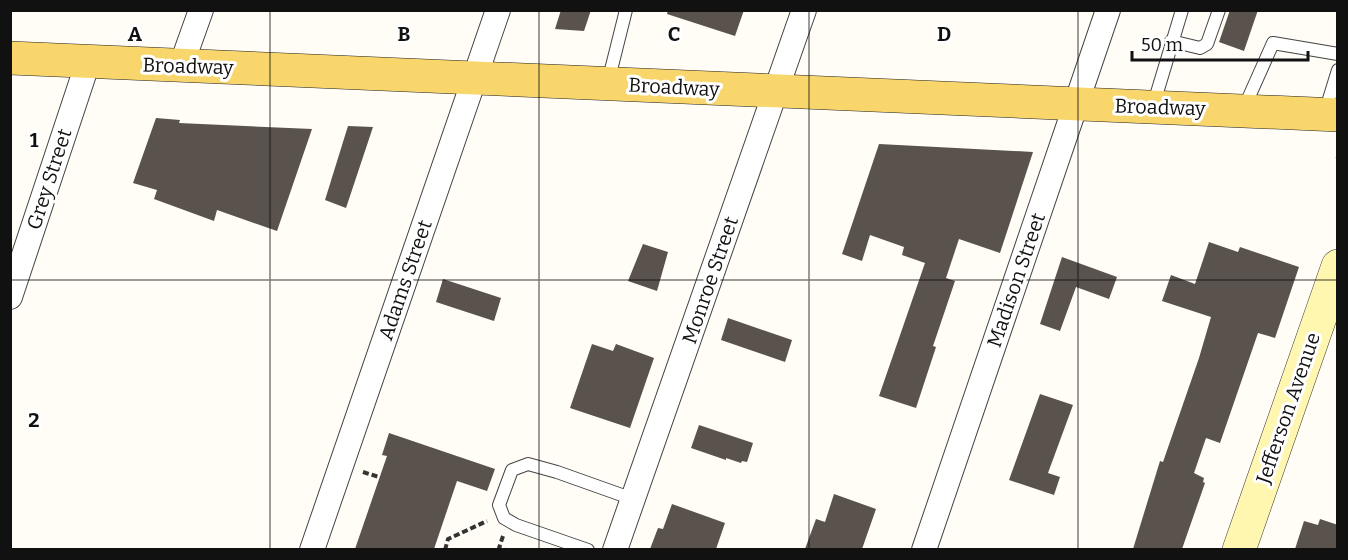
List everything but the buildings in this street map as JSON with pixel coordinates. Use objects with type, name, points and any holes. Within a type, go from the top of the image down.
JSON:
[{"type":"main road","name":"Broadway","points":[[10,58],[1331,114]]},
{"type":"street","points":[[182,66],[201,10]]},
{"type":"street","name":"Adams Street","points":[[312,549],[498,10]]},
{"type":"street","name":"Monroe Street","points":[[615,549],[804,10]]},
{"type":"street","name":"Madison Street","points":[[924,549],[1108,10]]},
{"type":"street","name":"Grey Street","points":[[10,297],[88,62]]},
{"type":"street","name":"Jefferson Avenue","points":[[1239,549],[1338,266]]},
{"type":"lane","points":[[608,84],[626,10]]},
{"type":"lane","points":[[1153,107],[1182,10]]},
{"type":"lane","points":[[1172,41],[1200,48],[1207,44],[1219,10]]},
{"type":"lane","points":[[1243,111],[1273,43],[1338,54]]},
{"type":"lane","points":[[1331,114],[1338,70]]},
{"type":"lane","points":[[588,549],[516,525],[504,518],[499,506],[512,470],[528,464],[633,499]]},
{"type":"path","points":[[363,472],[379,477]]},
{"type":"path","points":[[445,549],[448,539],[492,518]]}]
